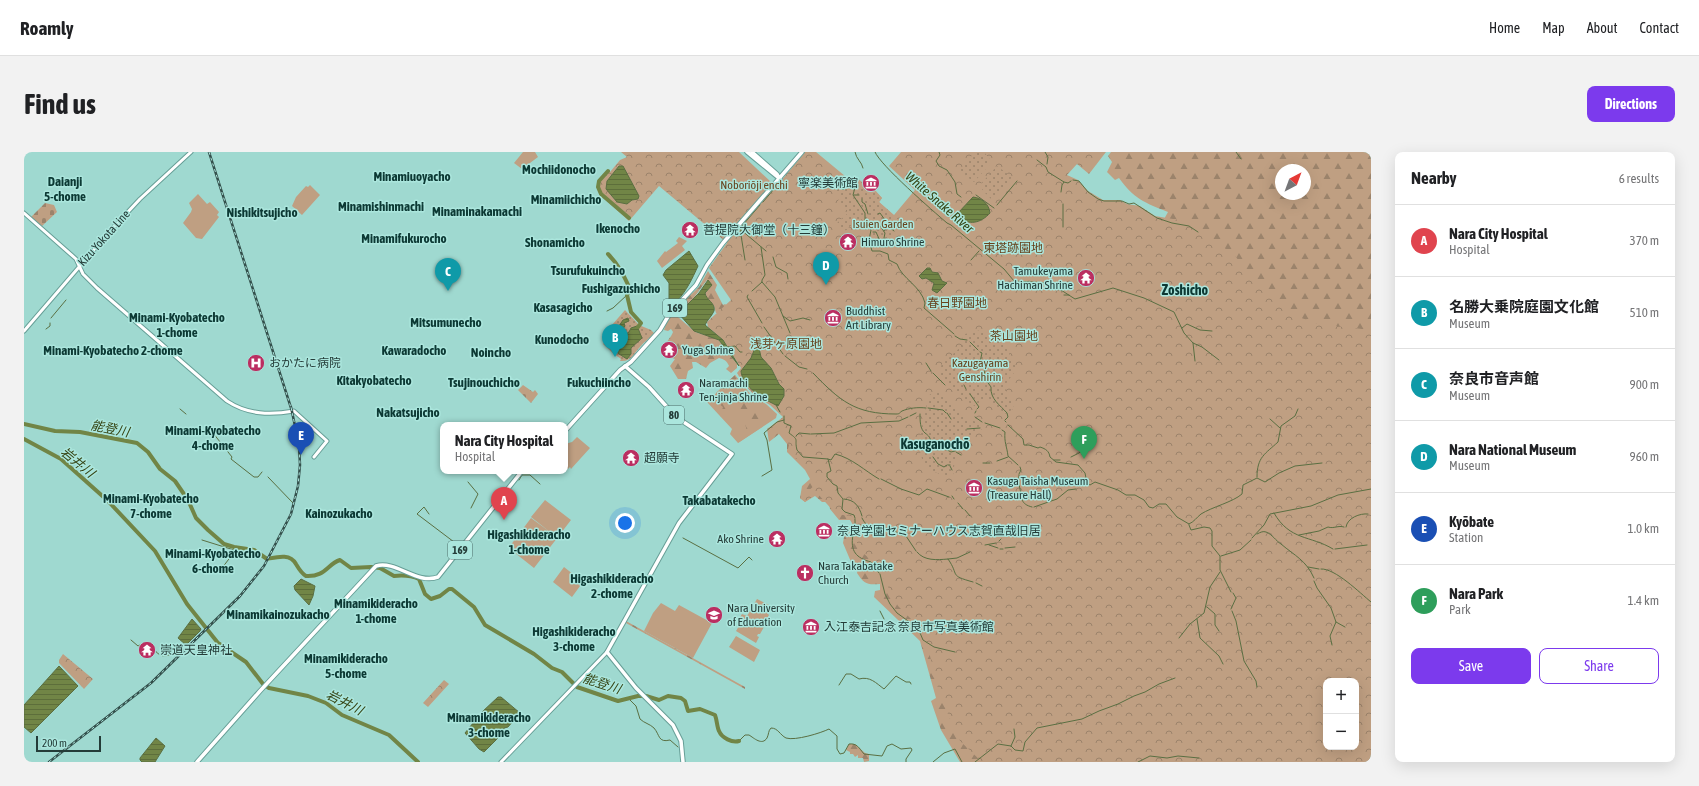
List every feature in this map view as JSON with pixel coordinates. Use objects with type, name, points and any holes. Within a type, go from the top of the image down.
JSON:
[{"type":"main road","name":"Kizu Yokota Line","points":[[24,331],[80,265],[140,199],[191,152]]},
{"type":"main road","points":[[747,152],[780,179]]},
{"type":"main road","points":[[752,152],[777,174],[780,179]]},
{"type":"main road","points":[[780,179],[802,152]]},
{"type":"main road","name":"169","points":[[568,428],[660,330],[670,313],[696,286],[707,265],[723,243],[780,179]]},
{"type":"main road","points":[[24,213],[78,260],[83,274],[96,288],[227,401],[242,409],[257,413],[280,413],[294,411],[327,441],[314,457]]},
{"type":"main road","name":"80","points":[[607,652],[679,523],[732,454],[676,416],[649,387],[625,366]]},
{"type":"main road","name":"169","points":[[197,762],[376,566],[384,565],[426,579],[438,577],[520,474]]},
{"type":"main road","points":[[501,762],[607,652],[643,696],[674,727],[681,741],[683,762]]},
{"type":"green space","points":[[523,152],[535,152],[538,157],[522,169],[514,163]]},
{"type":"green space","points":[[621,152],[739,152],[771,182],[775,188],[805,152],[816,152],[851,181],[856,177],[864,184],[870,178],[876,184],[873,188],[882,198],[879,202],[894,215],[915,190],[889,166],[901,152],[1106,152],[1089,174],[1077,164],[1067,175],[1078,180],[1088,191],[1103,200],[1120,200],[1127,204],[1140,206],[1155,216],[1179,220],[1189,224],[1235,256],[1266,294],[1296,316],[1318,324],[1371,330],[1371,762],[982,762],[960,741],[940,696],[924,632],[898,606],[876,564],[857,548],[857,517],[836,514],[817,493],[805,502],[800,498],[815,485],[806,469],[788,449],[789,445],[780,431],[769,441],[768,429],[783,417],[770,405],[755,396],[743,383],[737,373],[741,368],[723,340],[708,327],[707,322],[731,300],[709,268],[727,243],[659,186],[629,221],[604,197],[598,187],[598,182],[601,177],[608,170],[610,172],[620,160],[627,157]]},
{"type":"green space","points":[[975,152],[984,152],[992,162],[974,182],[959,171]]},
{"type":"green space","name":"茶山園地","points":[[1111,152],[1371,152],[1371,357],[1310,431],[1356,678],[1323,678],[1323,750],[1359,750],[1359,697],[1371,762],[960,762],[941,730],[931,701],[936,698],[920,641],[874,597],[875,591],[880,590],[880,584],[869,584],[862,580],[857,573],[858,568],[862,565],[861,563],[854,569],[843,543],[845,531],[853,525],[850,520],[839,520],[830,509],[829,502],[822,502],[815,496],[805,502],[800,498],[802,486],[810,479],[805,470],[787,452],[787,444],[779,434],[769,442],[767,429],[785,416],[1163,221],[1168,212],[1140,199],[1124,185],[1119,178],[1115,180],[1107,172],[1112,162],[1108,156]]},
{"type":"green space","points":[[997,166],[1012,177],[992,200],[979,186]]},
{"type":"green space","points":[[842,175],[855,185],[853,196],[865,214],[864,219],[858,220],[842,233],[836,224],[849,212],[837,202],[841,197],[828,184],[837,176]]},
{"type":"green space","name":"Isuien Garden","points":[[856,177],[864,184],[870,178],[876,184],[873,188],[882,198],[879,202],[899,220],[888,241],[884,243],[870,240],[872,230],[865,220],[865,212],[855,196],[856,184],[852,181]]},
{"type":"green space","points":[[310,185],[320,195],[302,215],[292,206],[296,197],[306,186],[308,187]]},
{"type":"green space","points":[[198,194],[207,204],[210,202],[219,212],[217,215],[219,217],[202,239],[196,238],[183,223],[192,209],[189,203]]},
{"type":"green space","points":[[45,203],[54,205],[57,212],[42,226],[31,217]]},
{"type":"green space","points":[[679,237],[687,241],[682,246],[685,250],[662,268],[657,261],[665,251],[666,252],[678,243],[676,241]]},
{"type":"green space","points":[[708,271],[717,285],[715,290],[723,305],[725,304],[730,308],[721,313],[716,313],[714,306],[706,298],[705,293],[712,285],[707,280],[693,299],[683,308],[680,305],[699,287]]},
{"type":"green space","points":[[625,310],[639,325],[651,330],[654,333],[630,359],[620,361],[621,359],[603,344],[609,337],[605,333]]},
{"type":"green space","points":[[672,313],[696,332],[716,338],[726,348],[737,364],[737,368],[731,373],[726,369],[729,366],[727,363],[719,358],[710,363],[706,368],[696,362],[692,362],[693,368],[688,371],[686,379],[678,379],[670,366],[675,359],[669,357],[669,355],[676,349],[671,344],[666,347],[673,332],[671,329],[668,331],[664,330],[668,318]]},
{"type":"green space","name":"Kazugayama Genshirin","points":[[981,330],[992,335],[1012,352],[1009,355],[1017,369],[1007,382],[1005,388],[1014,408],[1006,414],[986,399],[976,407],[956,394],[938,376],[943,371],[940,368],[942,364],[964,344],[962,341],[963,337],[961,335]]},
{"type":"green space","points":[[735,375],[752,396],[766,404],[777,414],[776,418],[738,443],[730,434],[732,429],[707,402]]},
{"type":"green space","points":[[735,375],[742,385],[739,391],[740,397],[752,406],[756,405],[761,414],[767,420],[762,427],[738,443],[747,431],[744,420],[739,414],[742,412],[737,407],[725,418],[720,416],[723,407],[719,404],[719,396],[716,393]]},
{"type":"green space","points":[[523,385],[533,392],[535,390],[538,394],[531,403],[518,390]]},
{"type":"green space","points":[[935,391],[941,392],[966,418],[979,423],[982,429],[965,442],[959,450],[954,464],[952,477],[936,473],[926,465],[921,456],[921,434],[928,396]]},
{"type":"green space","points":[[577,437],[590,448],[571,469],[570,467],[568,469],[568,443],[572,442]]},
{"type":"green space","points":[[545,500],[571,520],[534,568],[510,549],[510,546],[531,518],[550,532],[531,517]]},
{"type":"green space","points":[[564,567],[583,582],[572,597],[553,582]]},
{"type":"green space","points":[[757,599],[771,606],[767,613],[769,615],[763,626],[764,627],[757,636],[759,637],[756,643],[736,631],[742,621],[739,619],[742,614],[747,616]]},
{"type":"green space","points":[[661,603],[675,611],[679,605],[712,623],[693,658],[644,631],[653,613]]},
{"type":"green space","points":[[626,621],[745,687],[745,689],[626,623]]},
{"type":"green space","points":[[736,636],[760,650],[754,662],[729,647]]},
{"type":"green space","points":[[63,654],[93,679],[84,689],[59,663],[59,660]]},
{"type":"green space","points":[[444,680],[449,684],[428,707],[423,703]]},
{"type":"green space","points":[[849,744],[855,744],[865,753],[869,754],[869,761],[864,762],[863,758],[858,758],[858,755],[855,757],[853,754],[850,754],[850,752],[846,750]]},
{"type":"shaded area","points":[[619,166],[623,166],[639,196],[638,199],[632,200],[627,204],[617,202],[606,189],[607,181]]},
{"type":"shaded area","points":[[973,197],[984,202],[990,213],[979,221],[966,222],[958,217],[958,213]]},
{"type":"shaded area","points":[[689,251],[698,266],[686,289],[677,301],[677,304],[683,309],[699,293],[708,280],[712,285],[705,293],[707,298],[714,306],[714,311],[705,325],[723,340],[739,366],[719,340],[694,331],[679,314],[676,314],[680,309],[676,303],[671,306],[669,304],[669,283],[663,275],[666,270]]},
{"type":"shaded area","points":[[927,268],[930,268],[932,272],[938,273],[942,281],[947,283],[937,293],[932,290],[934,283],[926,278],[922,279],[919,276]]},
{"type":"shaded area","points":[[628,318],[629,321],[624,323],[625,326],[622,330],[622,335],[623,336],[629,332],[631,328],[637,326],[642,338],[631,348],[631,354],[627,359],[619,354],[615,348],[612,349],[608,343],[613,337],[622,338],[620,335],[621,330],[619,332],[615,332],[617,328],[620,328],[619,326],[623,320]]},
{"type":"shaded area","points":[[755,348],[759,348],[761,357],[771,368],[779,384],[784,389],[784,396],[778,406],[750,388],[742,377],[741,371],[751,358]]},
{"type":"shaded area","points":[[301,579],[315,586],[309,605],[295,590],[294,586]]},
{"type":"shaded area","points":[[192,619],[201,629],[186,645],[178,638]]},
{"type":"shaded area","points":[[59,666],[78,686],[31,733],[24,727],[24,705]]},
{"type":"shaded area","points":[[498,697],[501,697],[520,713],[508,727],[504,728],[502,734],[484,752],[479,749],[465,733],[482,712]]},
{"type":"shaded area","points":[[156,738],[165,746],[155,762],[142,762],[140,758]]},
{"type":"waterway","points":[[855,152],[863,168]]},
{"type":"waterway","name":"White Snake River","points":[[875,152],[886,167],[908,188],[947,223],[1004,269],[1014,281],[1050,283],[1075,299],[1113,288],[1144,298],[1174,312],[1184,333],[1193,343],[1202,347],[1219,360]]},
{"type":"waterway","points":[[939,152],[940,155],[936,161],[939,166],[947,170],[955,182],[957,194],[961,197]]},
{"type":"waterway","points":[[1045,152],[1048,157],[1047,164]]},
{"type":"waterway","points":[[1236,152],[1241,159]]},
{"type":"waterway","points":[[1037,160],[1046,167],[1048,172],[1064,182],[1061,192]]},
{"type":"waterway","points":[[608,171],[599,181],[598,187],[601,194],[629,218]]},
{"type":"waterway","points":[[1073,180],[1079,181],[1088,192],[1098,199],[1104,201],[1122,201],[1129,204],[1134,203],[1157,218],[1172,223],[1189,226],[1198,232]]},
{"type":"waterway","points":[[852,181],[856,184],[853,195],[865,213],[865,220],[871,230],[869,240],[872,251],[880,251],[888,254],[889,260],[897,264],[903,274],[920,292],[925,303],[924,308],[954,334]]},
{"type":"waterway","points":[[997,205],[1017,181]]},
{"type":"waterway","points":[[1064,182],[1068,183],[1071,181]]},
{"type":"waterway","points":[[840,187],[843,190],[845,188]]},
{"type":"waterway","points":[[763,202],[774,189]]},
{"type":"waterway","points":[[854,195],[859,195]]},
{"type":"waterway","points":[[976,195],[994,208]]},
{"type":"waterway","points":[[862,199],[868,214]]},
{"type":"waterway","points":[[1063,204],[1063,227]]},
{"type":"waterway","points":[[742,226],[760,205]]},
{"type":"waterway","points":[[878,214],[880,213],[885,220],[882,226]]},
{"type":"waterway","points":[[873,232],[876,232],[880,241],[883,243],[885,233],[878,223]]},
{"type":"waterway","points":[[884,231],[889,227],[894,231]]},
{"type":"waterway","points":[[740,229],[766,251]]},
{"type":"waterway","points":[[740,229],[745,260]]},
{"type":"waterway","points":[[752,291],[762,282],[765,275],[761,247]]},
{"type":"waterway","points":[[971,260],[979,251]]},
{"type":"waterway","points":[[608,254],[618,266],[630,289],[627,295],[631,312],[641,323],[638,327]]},
{"type":"waterway","points":[[773,257],[776,267],[787,273],[788,279]]},
{"type":"waterway","points":[[762,282],[775,297],[790,333]]},
{"type":"waterway","points":[[607,311],[613,308],[627,295]]},
{"type":"waterway","points":[[748,295],[747,297],[762,323]]},
{"type":"waterway","name":"White Snake River","points":[[1064,295],[1069,295]]},
{"type":"waterway","points":[[51,318],[66,300]]},
{"type":"waterway","points":[[783,316],[790,321],[803,318],[810,320]]},
{"type":"waterway","points":[[46,329],[50,326],[50,323]]},
{"type":"waterway","points":[[1182,328],[1187,324],[1200,330],[1212,331]]},
{"type":"waterway","points":[[764,327],[783,354]]},
{"type":"waterway","points":[[955,336],[960,339],[967,340]]},
{"type":"waterway","points":[[970,342],[978,350]]},
{"type":"waterway","points":[[1193,343],[1195,361]]},
{"type":"waterway","points":[[727,347],[735,346],[740,352],[742,352]]},
{"type":"waterway","points":[[980,352],[982,353],[980,362],[985,369],[984,377],[991,387],[992,395],[1007,413],[1008,417],[1005,420]]},
{"type":"waterway","points":[[785,356],[799,367],[807,369]]},
{"type":"waterway","points":[[926,363],[931,371]]},
{"type":"waterway","points":[[813,373],[840,398],[849,404],[870,412],[899,414],[902,411],[911,408],[926,408]]},
{"type":"waterway","points":[[933,373],[945,385]]},
{"type":"waterway","points":[[964,385],[966,389]]},
{"type":"waterway","points":[[970,394],[979,407],[977,409]]},
{"type":"waterway","points":[[776,405],[780,412]]},
{"type":"waterway","points":[[928,408],[943,410],[946,413]]},
{"type":"waterway","points":[[180,409],[186,414]]},
{"type":"waterway","points":[[1257,477],[1257,470],[1260,460],[1278,442],[1281,426],[1295,416],[1298,409]]},
{"type":"waterway","points":[[910,416],[916,413]]},
{"type":"waterway","points":[[947,413],[951,419]]},
{"type":"waterway","points":[[920,414],[921,427],[931,442],[934,443]]},
{"type":"waterway","points":[[784,416],[784,423],[791,426],[789,433],[796,439],[797,450],[803,457],[828,459],[831,471],[827,473],[827,477],[837,486],[838,493],[843,499],[842,509],[845,512],[854,515],[855,518]]},
{"type":"waterway","points":[[811,434],[834,433],[861,423],[899,421],[908,417]]},
{"type":"waterway","points":[[975,417],[982,422]]},
{"type":"waterway","points":[[1270,419],[1280,428]]},
{"type":"waterway","points":[[762,476],[772,470],[767,440],[764,433],[777,422],[784,420]]},
{"type":"waterway","points":[[985,423],[1000,428]]},
{"type":"waterway","name":"能登川","points":[[24,424],[55,431],[80,432],[137,443],[148,452],[160,469],[175,481],[188,500],[196,518],[224,544],[254,550],[267,559],[275,557],[290,558],[306,576],[318,574],[340,560],[351,568],[380,568],[394,576],[400,575],[419,579],[425,594],[431,599],[440,596],[449,589],[452,589],[474,607],[485,625],[534,654],[552,668],[562,672],[577,687],[618,701],[638,696],[646,696],[659,700],[668,696],[681,698],[685,701],[688,711],[700,709],[715,715],[720,734],[730,741],[739,741]]},
{"type":"waterway","points":[[1008,425],[1023,439],[1024,445],[1044,449],[1056,462],[1078,465],[1085,473],[1087,483],[1090,485],[1095,482],[1118,490],[1126,495],[1135,495],[1144,500],[1149,507],[1153,508],[1159,504],[1166,504],[1177,517],[1189,524]]},
{"type":"waterway","points":[[209,428],[232,457],[231,459],[254,477],[258,477],[262,472]]},
{"type":"waterway","points":[[967,429],[980,428]]},
{"type":"waterway","points":[[1002,430],[1005,432],[1005,442],[1008,456],[1018,465]]},
{"type":"waterway","points":[[796,436],[799,433],[810,434]]},
{"type":"waterway","name":"岩井川","points":[[24,439],[61,459],[108,501],[155,551],[187,604],[218,643],[246,662],[263,684],[269,688],[308,696],[326,703],[342,715],[389,735],[418,762]]},
{"type":"waterway","points":[[936,444],[951,452],[955,451]]},
{"type":"waterway","points":[[1071,457],[1086,447]]},
{"type":"waterway","points":[[956,452],[961,455]]},
{"type":"waterway","points":[[828,459],[831,460],[835,454],[841,456],[879,479]]},
{"type":"waterway","points":[[933,457],[938,464],[944,467],[947,465]]},
{"type":"waterway","points":[[997,461],[1008,457]]},
{"type":"waterway","points":[[1054,460],[1060,460]]},
{"type":"waterway","points":[[983,463],[990,463]]},
{"type":"waterway","points":[[1189,524],[1206,511],[1238,497],[1242,494],[1243,485],[1257,478],[1265,482],[1279,473],[1295,466],[1322,463]]},
{"type":"waterway","points":[[950,466],[952,470]]},
{"type":"waterway","points":[[1019,474],[1021,470],[1020,467]]},
{"type":"waterway","points":[[519,480],[522,475],[530,475],[540,484]]},
{"type":"waterway","points":[[1019,475],[1022,500],[1025,504],[1032,507]]},
{"type":"waterway","points":[[268,477],[293,503]]},
{"type":"waterway","points":[[881,479],[901,489],[919,495],[927,489],[949,497]]},
{"type":"waterway","points":[[468,482],[478,494],[471,508]]},
{"type":"waterway","points":[[1034,507],[1057,499],[1068,490],[1076,489]]},
{"type":"waterway","points":[[1252,538],[1264,525],[1270,514],[1311,506],[1338,495],[1371,489]]},
{"type":"waterway","points":[[844,499],[854,502],[862,516]]},
{"type":"waterway","points":[[958,503],[963,509]]},
{"type":"waterway","points":[[429,514],[424,507],[417,514],[458,545]]},
{"type":"waterway","points":[[965,510],[970,516]]},
{"type":"waterway","points":[[1274,513],[1280,522],[1294,533],[1333,549]]},
{"type":"waterway","points":[[1346,527],[1349,521],[1354,517],[1361,514],[1368,514]]},
{"type":"waterway","points":[[862,518],[870,527],[890,528],[901,535],[906,536],[916,551]]},
{"type":"waterway","points":[[855,519],[852,541],[853,550],[858,556],[871,562],[879,573]]},
{"type":"waterway","points":[[1189,525],[1191,530],[1204,527],[1210,528],[1212,531],[1212,546],[1220,556],[1220,570],[1231,592]]},
{"type":"waterway","points":[[1299,535],[1319,531],[1328,527],[1344,527]]},
{"type":"waterway","points":[[1257,534],[1261,532],[1270,534],[1279,543],[1304,562],[1314,578]]},
{"type":"waterway","points":[[683,538],[738,568],[749,557],[752,560]]},
{"type":"waterway","points":[[202,540],[234,550]]},
{"type":"waterway","points":[[1221,556],[1240,550],[1251,540]]},
{"type":"waterway","points":[[985,545],[996,543]]},
{"type":"waterway","points":[[989,545],[998,548]]},
{"type":"waterway","points":[[1335,549],[1367,545]]},
{"type":"waterway","points":[[1005,548],[1015,547]]},
{"type":"waterway","points":[[219,572],[235,551],[242,551]]},
{"type":"waterway","points":[[917,552],[923,557],[935,560],[948,559],[957,576],[973,582]]},
{"type":"waterway","points":[[948,559],[957,558],[970,552]]},
{"type":"waterway","points":[[1308,567],[1319,569]]},
{"type":"waterway","points":[[1321,569],[1333,572],[1354,587],[1371,602]]},
{"type":"waterway","points":[[1179,638],[1190,624],[1204,613],[1210,587],[1220,572]]},
{"type":"waterway","points":[[880,574],[885,594],[897,613],[918,628],[923,640],[934,647],[955,652]]},
{"type":"waterway","points":[[1314,581],[1331,608],[1336,622],[1330,636],[1332,645]]},
{"type":"waterway","points":[[976,583],[982,586]]},
{"type":"waterway","points":[[1231,609],[1236,598],[1233,593]]},
{"type":"waterway","points":[[1207,607],[1215,614],[1215,625],[1219,631]]},
{"type":"waterway","points":[[880,611],[884,619]]},
{"type":"waterway","points":[[1232,611],[1236,621],[1244,661],[1256,681],[1257,687]]},
{"type":"waterway","points":[[1197,619],[1200,638],[1219,656],[1223,664]]},
{"type":"waterway","points":[[1336,622],[1345,627]]},
{"type":"waterway","points":[[131,640],[138,646],[144,643],[150,644],[154,650],[164,656],[182,649],[191,651],[197,656]]},
{"type":"waterway","points":[[839,685],[846,674],[851,674],[859,679],[870,679],[884,689],[896,676],[906,682],[910,682],[911,684]]},
{"type":"waterway","points":[[975,762],[998,744],[1011,746],[1015,750],[1023,751],[1025,742],[1037,728],[1082,719],[1175,678]]},
{"type":"waterway","points":[[629,699],[636,706],[640,719],[643,722],[651,725],[661,739],[666,741],[670,740],[678,747]]},
{"type":"waterway","points":[[739,741],[745,735],[749,735],[758,741],[763,741],[767,738],[771,728],[775,729],[784,737],[790,739],[820,733],[829,729],[837,736],[837,749],[840,754],[844,753],[849,744],[854,744],[858,746],[864,754],[882,756],[887,746],[892,744],[901,749],[911,748],[912,750],[906,759],[906,762]]},
{"type":"waterway","points":[[1011,746],[1015,737],[1014,729]]},
{"type":"waterway","name":"能登川","points":[[933,762],[944,753],[955,749],[962,762]]},
{"type":"waterway","points":[[1138,762],[1150,756],[1167,758],[1178,756],[1199,758]]},
{"type":"railway","points":[[209,152],[292,411]]},
{"type":"railway","points":[[49,762],[151,683],[240,596],[264,566],[291,514],[298,486],[300,465],[299,445],[291,407]]},
{"type":"place","name":"寧楽美術館","points":[[871,183]]},
{"type":"place","name":"菩提院大御堂（十三鐘）","points":[[690,230]]},
{"type":"place","name":"Himuro Shrine","points":[[848,242]]},
{"type":"place","name":"Tamukeyama Hachiman Shrine","points":[[1086,278]]},
{"type":"place","name":"Nara National Museum","points":[[826,285]]},
{"type":"place","name":"奈良市音声館","points":[[448,291]]},
{"type":"place","name":"Buddhist Art Library","points":[[833,318]]},
{"type":"place","name":"Yuga Shrine","points":[[669,350]]},
{"type":"place","name":"名勝大乗院庭園文化館","points":[[615,357]]},
{"type":"place","name":"おかたに病院","points":[[256,363]]},
{"type":"place","name":"Naramachi Ten-jinja Shrine","points":[[686,390]]},
{"type":"place","name":"Kyōbate","points":[[301,455]]},
{"type":"place","name":"超願寺","points":[[631,458]]},
{"type":"place","name":"Nara Park","points":[[1084,459]]},
{"type":"place","name":"Kasuga Taisha Museum (Treasure Hall)","points":[[974,488]]},
{"type":"place","name":"Nara City Hospital","points":[[504,520]]},
{"type":"place","name":"奈良学園セミナーハウス志賀直哉旧居","points":[[824,531]]},
{"type":"place","name":"Ako Shrine","points":[[777,539]]},
{"type":"place","name":"Nara Takabatake Church","points":[[805,573]]},
{"type":"place","name":"Nara University of Education","points":[[714,615]]},
{"type":"place","name":"入江泰吉記念 奈良市写真美術館","points":[[811,627]]},
{"type":"place","name":"崇道天皇神社","points":[[147,650]]},
{"type":"district","name":"Mochiidonocho","points":[[559,169]]},
{"type":"district","name":"Minamiuoyacho","points":[[412,176]]},
{"type":"district","name":"Daianji 5-chome","points":[[65,188]]},
{"type":"district","name":"Minamiichicho","points":[[566,199]]},
{"type":"district","name":"Minamishinmachi","points":[[381,206]]},
{"type":"district","name":"Minaminakamachi","points":[[477,211]]},
{"type":"district","name":"Nishikitsujicho","points":[[262,212]]},
{"type":"district","name":"Ikenocho","points":[[618,228]]},
{"type":"district","name":"Minamifukurocho","points":[[404,238]]},
{"type":"district","name":"Shonamicho","points":[[555,242]]},
{"type":"district","name":"Tsurufukuincho","points":[[588,270]]},
{"type":"district","name":"Fushigazushicho","points":[[621,288]]},
{"type":"district","name":"Zoshicho","points":[[1185,290]]},
{"type":"district","name":"Kasasagicho","points":[[563,307]]},
{"type":"district","name":"Mitsumunecho","points":[[446,322]]},
{"type":"district","name":"Minami-Kyobatecho 1-chome","points":[[177,324]]},
{"type":"district","name":"Kunodocho","points":[[562,339]]},
{"type":"district","name":"Minami-Kyobatecho 2-chome","points":[[113,350]]},
{"type":"district","name":"Kawaradocho","points":[[414,350]]},
{"type":"district","name":"Noincho","points":[[491,352]]},
{"type":"district","name":"Kitakyobatecho","points":[[374,380]]},
{"type":"district","name":"Tsujinouchicho","points":[[484,382]]},
{"type":"district","name":"Fukuchiincho","points":[[599,382]]},
{"type":"district","name":"Nakatsujicho","points":[[408,412]]},
{"type":"district","name":"Minami-Kyobatecho 4-chome","points":[[213,438]]},
{"type":"district","name":"Kasuganochō","points":[[935,444]]},
{"type":"district","name":"Takabatakecho","points":[[719,500]]},
{"type":"district","name":"Minami-Kyobatecho 7-chome","points":[[151,506]]},
{"type":"district","name":"Kainozukacho","points":[[339,513]]},
{"type":"district","name":"Higashikideracho 1-chome","points":[[529,542]]},
{"type":"district","name":"Minami-Kyobatecho 6-chome","points":[[213,560]]},
{"type":"district","name":"Higashikideracho 2-chome","points":[[612,586]]},
{"type":"district","name":"Minamikideracho 1-chome","points":[[376,610]]},
{"type":"district","name":"Minamikainozukacho","points":[[278,614]]},
{"type":"district","name":"Higashikideracho 3-chome","points":[[574,638]]},
{"type":"district","name":"Minamikideracho 5-chome","points":[[346,666]]},
{"type":"district","name":"Minamikideracho 3-chome","points":[[489,724]]},
{"type":"park label","name":"Noboriōji enchi","points":[[754,185]]},
{"type":"park label","name":"東塔跡園地","points":[[1013,248]]},
{"type":"park label","name":"春日野園地","points":[[957,303]]},
{"type":"park label","name":"浅芽ヶ原園地","points":[[786,344]]}]
